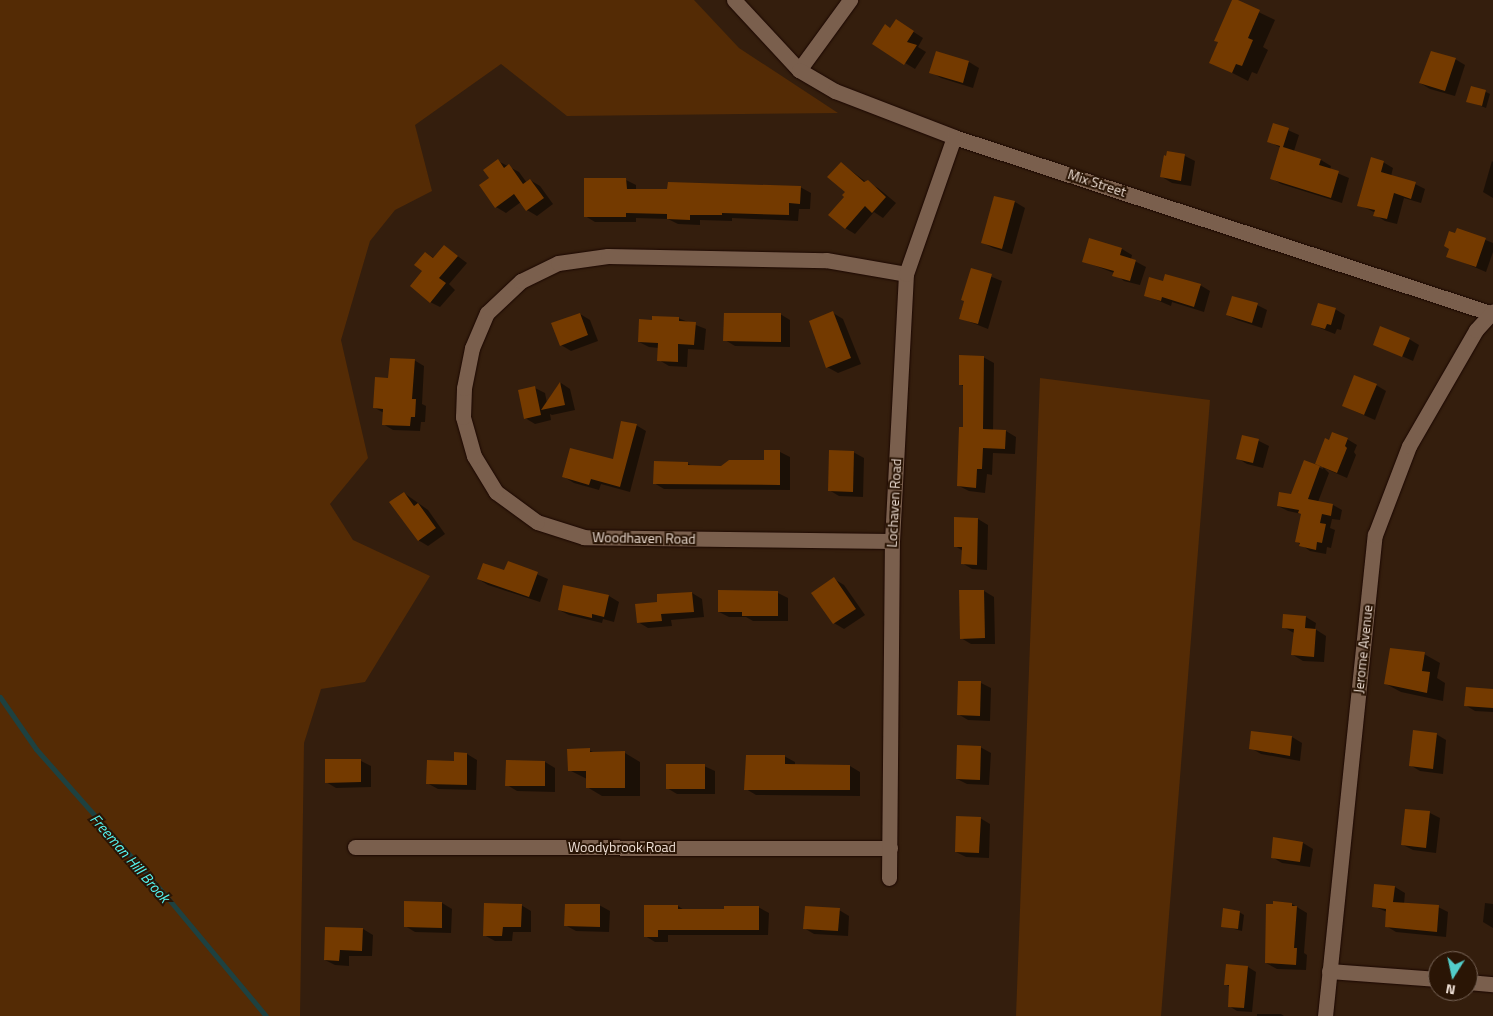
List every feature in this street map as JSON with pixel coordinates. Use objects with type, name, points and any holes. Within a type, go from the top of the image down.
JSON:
[{"type":"street","name":"Mix Street","points":[[734,0],[799,70],[835,91],[954,137],[1492,313]]},
{"type":"street","points":[[799,70],[850,0]]},
{"type":"street","name":"Lochaven Road","points":[[889,878],[892,541],[906,274],[954,137]]},
{"type":"street","name":"Woodhaven Road","points":[[892,541],[584,537],[537,522],[496,492],[474,456],[463,417],[464,388],[472,348],[487,313],[521,281],[558,263],[608,256],[826,260],[906,274]]},
{"type":"street","name":"Jerome Avenue","points":[[1325,1016],[1375,535],[1409,446],[1476,330],[1492,313]]},
{"type":"street","name":"Woodybrook Road","points":[[356,847],[890,848]]},
{"type":"street","points":[[1329,970],[1428,978]]},
{"type":"street","points":[[1478,983],[1493,984]]},
{"type":"shaded area","points":[[0,0],[694,0],[739,48],[838,113],[567,116],[501,64],[415,125],[432,191],[395,210],[370,241],[341,340],[368,458],[330,504],[353,540],[430,576],[365,682],[321,689],[304,743],[300,1016],[0,1016]]},
{"type":"shaded area","points":[[1040,378],[1210,400],[1161,1016],[1016,1016]]},
{"type":"building","points":[[1232,0],[1238,0],[1260,10],[1248,38],[1253,40],[1242,66],[1236,64],[1232,73],[1209,63],[1218,42],[1214,41]]},
{"type":"building","points":[[896,19],[914,31],[907,42],[917,45],[904,65],[872,44],[885,24],[890,28]]},
{"type":"building","points":[[936,51],[969,61],[963,83],[929,73]]},
{"type":"building","points":[[1431,51],[1456,58],[1445,91],[1419,83]]},
{"type":"building","points":[[1471,86],[1486,90],[1482,106],[1466,102]]},
{"type":"building","points":[[1273,123],[1289,128],[1283,147],[1321,159],[1319,165],[1339,171],[1331,198],[1270,179],[1280,146],[1267,142]]},
{"type":"building","points":[[1167,151],[1185,154],[1181,181],[1160,177],[1164,155],[1166,156]]},
{"type":"building","points":[[1371,157],[1384,161],[1381,172],[1416,182],[1411,199],[1394,193],[1387,219],[1373,216],[1375,210],[1357,206]]},
{"type":"building","points":[[498,159],[504,168],[509,164],[523,184],[530,179],[544,198],[526,211],[514,194],[495,208],[479,185],[489,178],[483,170]]},
{"type":"building","points":[[841,162],[864,182],[868,180],[886,197],[872,213],[865,206],[845,229],[828,215],[844,197],[842,195],[845,192],[827,177]]},
{"type":"building","points":[[584,178],[626,178],[627,189],[667,189],[668,182],[801,186],[800,204],[789,203],[789,215],[722,213],[722,215],[690,215],[690,220],[667,219],[667,214],[626,213],[626,217],[584,217]]},
{"type":"building","points":[[994,196],[1015,201],[1002,249],[981,243]]},
{"type":"building","points":[[1457,228],[1486,238],[1476,267],[1446,257],[1449,249],[1444,246],[1449,231],[1455,233]]},
{"type":"building","points":[[1089,238],[1122,248],[1120,255],[1136,260],[1130,281],[1112,276],[1114,271],[1082,262]]},
{"type":"building","points":[[444,245],[458,256],[439,278],[446,283],[430,303],[410,286],[422,271],[414,265],[425,252],[433,258]]},
{"type":"building","points":[[971,268],[992,274],[978,324],[959,319],[964,301],[961,300]]},
{"type":"building","points":[[1165,274],[1201,284],[1194,307],[1162,297],[1161,301],[1144,296],[1149,277],[1163,281]]},
{"type":"building","points":[[1232,296],[1258,303],[1252,323],[1226,315]]},
{"type":"building","points":[[1318,303],[1336,308],[1331,325],[1327,324],[1325,329],[1311,325]]},
{"type":"building","points":[[833,311],[851,358],[826,368],[809,321]]},
{"type":"building","points":[[580,313],[588,335],[560,346],[551,323]]},
{"type":"building","points":[[724,313],[781,313],[781,342],[723,341]]},
{"type":"building","points":[[652,316],[679,317],[679,321],[696,322],[694,345],[678,344],[678,362],[657,361],[658,343],[638,342],[639,319],[652,320]]},
{"type":"building","points":[[1380,326],[1410,338],[1402,357],[1373,345]]},
{"type":"building","points":[[959,355],[984,356],[983,429],[1006,430],[1005,449],[983,448],[982,469],[977,469],[976,488],[957,486],[959,427],[963,427],[963,385],[959,385]]},
{"type":"building","points":[[390,358],[415,359],[412,399],[416,399],[415,417],[411,417],[410,426],[382,425],[383,409],[373,408],[375,377],[388,378]]},
{"type":"building","points":[[1354,375],[1377,384],[1364,415],[1342,406]]},
{"type":"building","points":[[560,382],[565,405],[541,410]]},
{"type":"building","points":[[535,386],[541,415],[524,419],[518,390]]},
{"type":"building","points":[[621,421],[637,424],[620,487],[591,479],[589,485],[562,477],[570,448],[613,459]]},
{"type":"building","points":[[1332,432],[1348,438],[1345,446],[1347,448],[1337,473],[1315,464],[1325,438],[1329,440]]},
{"type":"building","points":[[1242,435],[1259,439],[1253,463],[1236,459]]},
{"type":"building","points":[[764,450],[780,450],[780,485],[653,484],[654,461],[688,462],[688,465],[721,466],[729,460],[764,460]]},
{"type":"building","points":[[829,450],[854,451],[853,492],[828,491]]},
{"type":"building","points":[[1304,460],[1320,466],[1308,499],[1333,504],[1331,516],[1322,514],[1320,523],[1326,524],[1322,543],[1317,542],[1316,550],[1299,546],[1300,543],[1295,542],[1301,514],[1298,513],[1299,510],[1277,506],[1279,492],[1291,494]]},
{"type":"building","points":[[404,492],[414,506],[418,503],[436,528],[418,541],[389,502]]},
{"type":"building","points":[[954,517],[978,518],[977,565],[961,564],[962,547],[954,547]]},
{"type":"building","points":[[508,561],[538,572],[529,597],[477,579],[483,563],[504,570]]},
{"type":"building","points":[[834,577],[856,609],[833,624],[811,593]]},
{"type":"building","points":[[563,585],[609,595],[604,617],[592,614],[592,618],[558,610]]},
{"type":"building","points":[[718,590],[778,591],[778,616],[742,616],[742,612],[718,612]]},
{"type":"building","points":[[959,590],[984,590],[985,638],[960,639]]},
{"type":"building","points":[[692,592],[694,612],[661,614],[662,621],[637,623],[635,604],[657,602],[657,594]]},
{"type":"building","points":[[1283,614],[1306,616],[1305,628],[1316,629],[1314,657],[1291,655],[1294,629],[1282,628]]},
{"type":"building","points":[[1390,648],[1425,652],[1422,671],[1430,672],[1427,693],[1384,684]]},
{"type":"building","points":[[958,681],[981,681],[980,716],[957,715]]},
{"type":"building","points":[[1466,687],[1493,689],[1493,708],[1464,706]]},
{"type":"building","points":[[1413,730],[1437,733],[1433,769],[1409,766]]},
{"type":"building","points":[[1251,731],[1292,736],[1290,756],[1249,749]]},
{"type":"building","points":[[957,745],[981,746],[980,780],[956,779]]},
{"type":"building","points":[[590,748],[590,752],[625,751],[625,788],[586,788],[586,771],[568,771],[567,749]]},
{"type":"building","points":[[454,752],[467,753],[467,785],[426,784],[427,760],[454,761]]},
{"type":"building","points":[[746,755],[785,755],[785,764],[850,765],[850,790],[744,790]]},
{"type":"building","points":[[325,759],[361,759],[361,782],[325,783]]},
{"type":"building","points":[[506,760],[545,761],[545,786],[505,786]]},
{"type":"building","points":[[666,764],[705,764],[705,789],[666,789]]},
{"type":"building","points":[[1405,809],[1430,811],[1426,848],[1401,845]]},
{"type":"building","points":[[956,816],[981,817],[979,853],[955,852]]},
{"type":"building","points":[[1273,837],[1303,842],[1300,862],[1271,858]]},
{"type":"building","points":[[1374,884],[1395,886],[1393,902],[1439,905],[1437,932],[1385,927],[1386,909],[1372,907]]},
{"type":"building","points":[[404,901],[442,902],[442,928],[404,927]]},
{"type":"building","points":[[1273,901],[1292,903],[1292,906],[1297,906],[1294,948],[1297,948],[1296,965],[1265,963],[1266,904],[1273,904]]},
{"type":"building","points":[[484,903],[522,904],[521,927],[503,927],[502,936],[483,936]]},
{"type":"building","points":[[565,904],[600,904],[600,927],[564,926]]},
{"type":"building","points":[[644,905],[678,905],[678,909],[724,909],[724,906],[759,906],[759,930],[658,930],[658,937],[644,937]]},
{"type":"building","points":[[805,906],[840,908],[838,931],[803,929]]},
{"type":"building","points":[[1223,908],[1240,911],[1238,929],[1221,927]]},
{"type":"building","points":[[325,927],[363,928],[362,951],[340,950],[339,961],[324,960]]},
{"type":"building","points":[[1226,964],[1248,966],[1244,1008],[1228,1007],[1229,985],[1224,985]]},
{"type":"waterway","name":"Freeman Hill Brook","points":[[0,697],[36,749],[166,896],[266,1016]]}]
